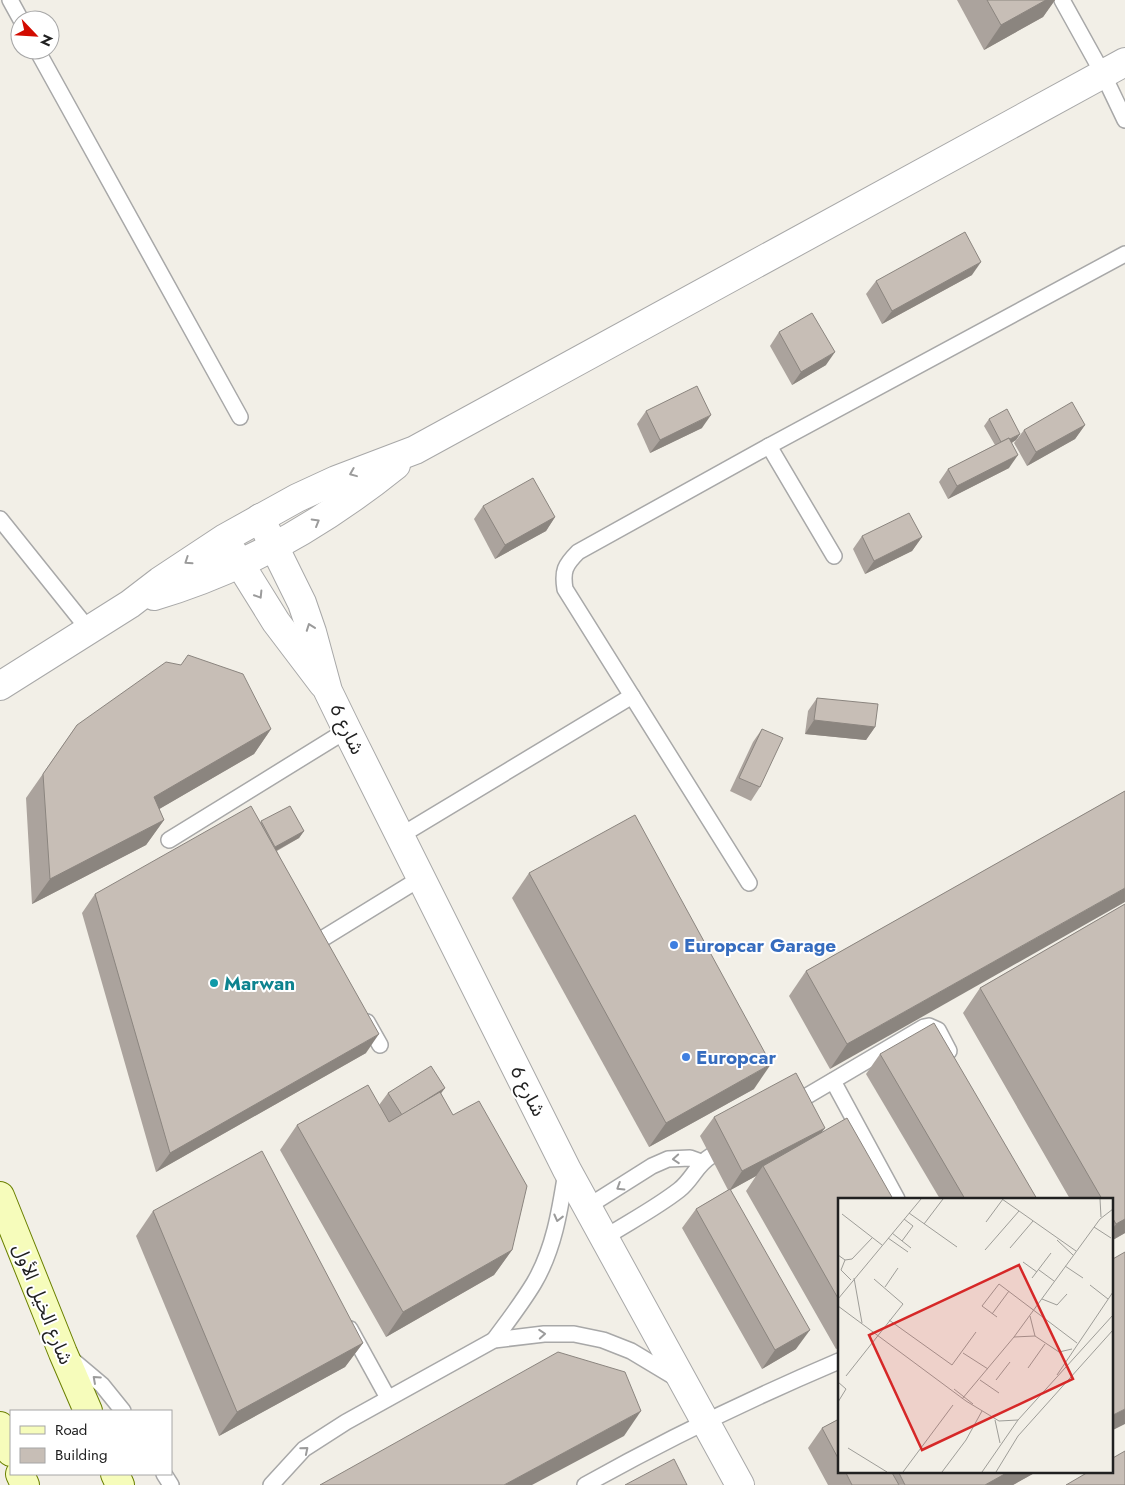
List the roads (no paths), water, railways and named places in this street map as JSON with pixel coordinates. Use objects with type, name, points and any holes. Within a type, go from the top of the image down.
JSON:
[{"type":"main road","name":"شارع الخيل الأول","points":[[0,1196],[88,1410]]},
{"type":"main road","points":[[0,1426],[10,1450]]},
{"type":"street","points":[[0,686],[130,604],[160,580],[225,538],[260,518],[336,480],[415,450],[1114,68]]},
{"type":"street","points":[[130,604],[167,592],[240,563],[274,546],[324,518],[370,486],[415,450]]},
{"type":"street","name":"شارع 6","points":[[260,518],[296,589],[310,625],[328,690],[347,730],[567,1170],[740,1485]]},
{"type":"street","name":"شارع 6","points":[[225,538],[276,622],[328,690]]},
{"type":"lane","points":[[1062,0],[1114,68],[1125,120]]},
{"type":"lane","points":[[43,60],[240,417]]},
{"type":"lane","points":[[749,883],[565,589],[563,575],[568,562],[578,552],[768,446],[1125,254]]},
{"type":"lane","points":[[768,446],[834,556]]},
{"type":"lane","points":[[0,519],[89,630]]},
{"type":"lane","points":[[400,836],[632,696]]},
{"type":"lane","points":[[169,840],[347,730]]},
{"type":"lane","points":[[322,939],[422,878]]},
{"type":"lane","points":[[314,923],[331,955]]},
{"type":"lane","points":[[362,1012],[380,1045]]},
{"type":"lane","points":[[789,1106],[929,1026],[938,1030],[955,1061]]},
{"type":"lane","points":[[833,1081],[895,1198]]},
{"type":"lane","points":[[587,1207],[652,1166],[668,1159],[706,1159],[680,1189],[604,1238]]},
{"type":"lane","points":[[494,1340],[535,1281],[549,1249],[559,1216],[567,1170]]},
{"type":"lane","points":[[341,1313],[388,1398]]},
{"type":"lane","points":[[271,1485],[304,1449],[346,1422],[494,1340],[544,1334],[574,1334],[603,1340],[631,1351],[682,1382]]},
{"type":"lane","points":[[63,1353],[102,1385],[122,1410]]},
{"type":"lane","points":[[585,1485],[704,1422],[838,1361]]},
{"type":"place","name":"Europcar Garage","points":[[674,945]]},
{"type":"place","name":"Marwan","points":[[214,983]]},
{"type":"place","name":"Europcar","points":[[686,1057]]}]
